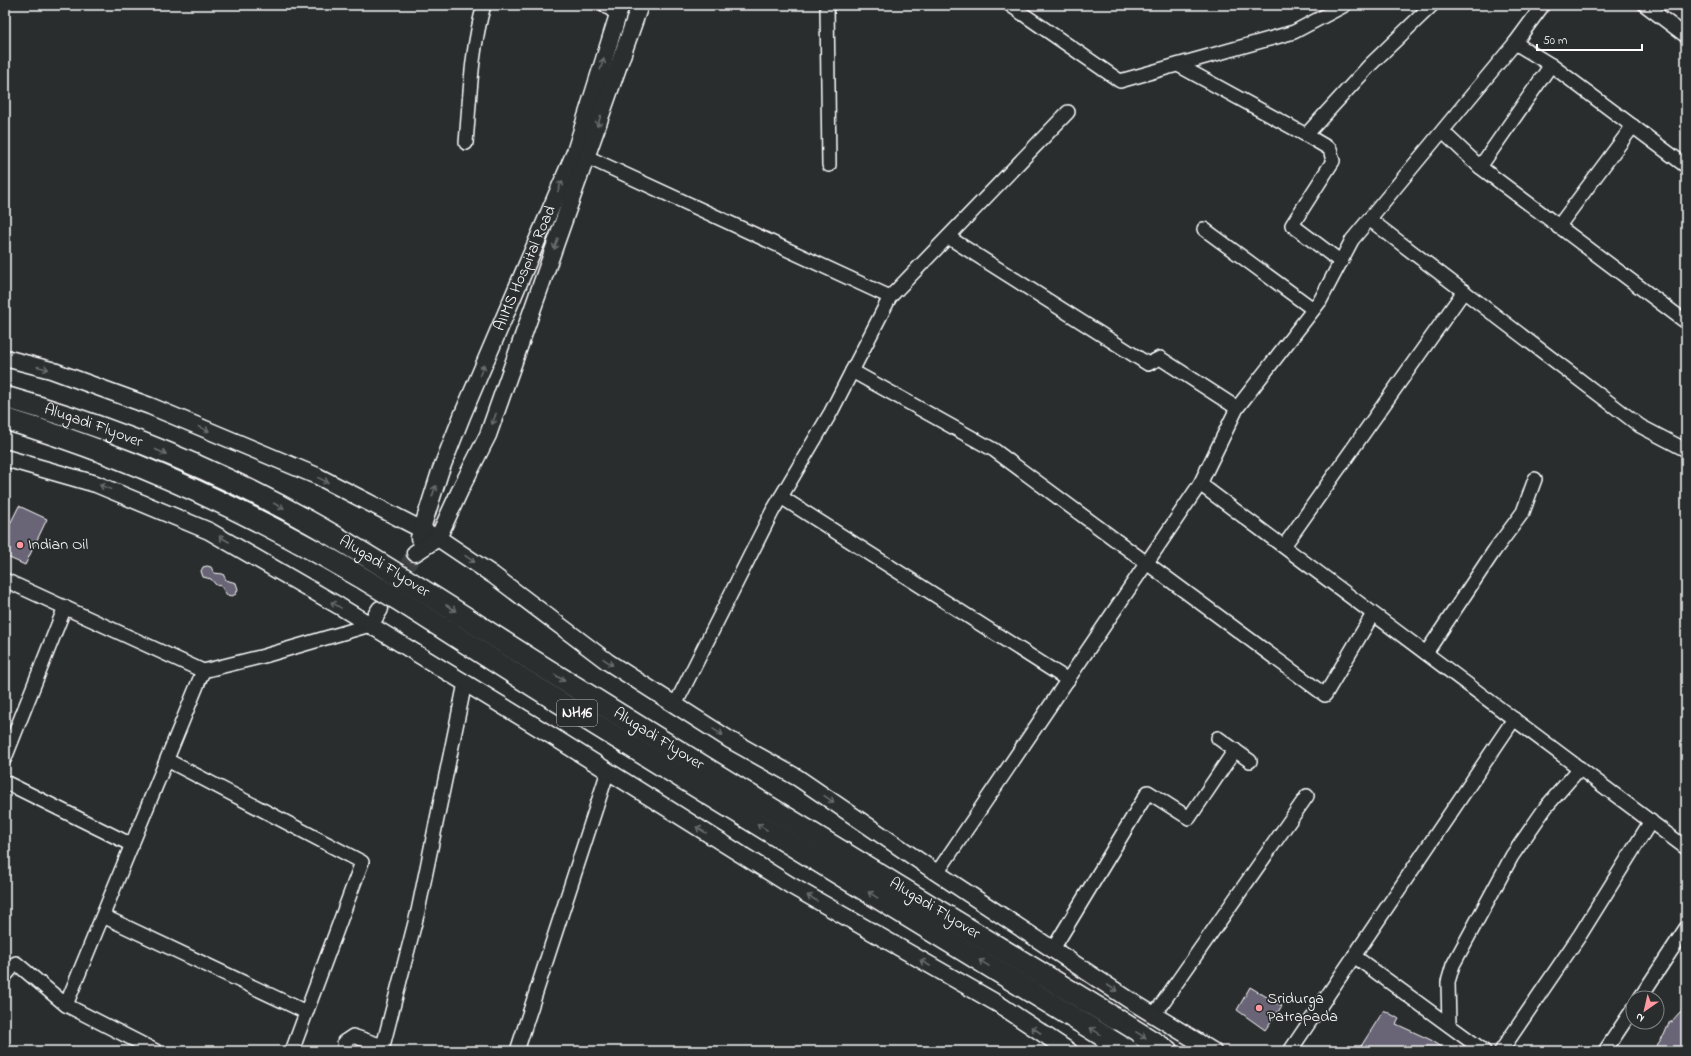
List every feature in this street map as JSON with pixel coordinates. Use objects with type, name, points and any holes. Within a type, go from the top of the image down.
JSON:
[{"type":"highway","name":"Alugadi Flyover","points":[[5,397],[48,410],[149,446],[231,482],[312,523],[416,586],[572,686],[1167,1051]]},
{"type":"highway","name":"Alugadi Flyover","points":[[5,419],[43,430],[139,466],[220,501],[294,539],[396,598],[565,706],[1128,1051]]},
{"type":"street","points":[[466,144],[472,75],[479,22],[484,5]]},
{"type":"street","name":"AIIMS Hospital Road","points":[[614,8],[610,37],[574,152],[462,416],[440,472],[421,528],[415,554],[438,538],[488,435],[640,5]]},
{"type":"street","points":[[826,5],[829,165]]},
{"type":"street","points":[[1010,5],[1120,81],[1294,32],[1345,5]]},
{"type":"street","points":[[1306,135],[1370,65],[1432,5]]},
{"type":"street","points":[[937,873],[1200,484],[1238,408],[1320,301],[1352,240],[1443,132],[1515,43],[1543,5]]},
{"type":"street","points":[[1645,5],[1686,36]]},
{"type":"street","points":[[610,37],[626,43]]},
{"type":"street","points":[[1515,43],[1551,65],[1686,166]]},
{"type":"street","points":[[1178,64],[1330,149],[1333,161],[1292,224],[1341,262]]},
{"type":"street","points":[[1480,167],[1551,65]]},
{"type":"street","points":[[675,705],[781,497],[830,412],[890,297],[1068,112]]},
{"type":"street","points":[[1558,227],[1634,126]]},
{"type":"street","points":[[1443,132],[1480,167],[1686,322]]},
{"type":"street","points":[[587,157],[890,297]]},
{"type":"street","points":[[1369,219],[1640,426],[1686,450]]},
{"type":"street","points":[[1204,229],[1313,309]]},
{"type":"street","points":[[948,237],[1148,364],[1160,358],[1238,408]]},
{"type":"street","points":[[1284,546],[1464,291]]},
{"type":"street","points":[[5,358],[51,370],[150,406],[317,476],[421,528],[493,575],[608,662],[730,740],[798,778],[937,873],[1154,1015],[1213,1051]]},
{"type":"street","points":[[852,371],[994,450],[1325,695],[1374,614]]},
{"type":"street","points":[[5,458],[96,484],[209,531],[370,625],[790,885],[1000,1005],[1069,1051]]},
{"type":"street","points":[[1426,653],[1494,550],[1523,512],[1536,480]]},
{"type":"street","points":[[1200,484],[1686,848]]},
{"type":"street","points":[[781,497],[1068,680]]},
{"type":"street","points":[[5,580],[203,671],[264,656],[370,625],[380,610]]},
{"type":"street","points":[[5,758],[65,607]]},
{"type":"street","points":[[66,1005],[203,671]]},
{"type":"street","points":[[344,1051],[344,1042],[353,1036],[383,1046],[418,911],[465,683]]},
{"type":"street","points":[[1290,1051],[1514,719]]},
{"type":"street","points":[[1218,738],[1250,761]]},
{"type":"street","points":[[1053,949],[1148,792],[1189,818],[1235,750]]},
{"type":"street","points":[[167,760],[362,862],[292,1051]]},
{"type":"street","points":[[1449,1025],[1448,982],[1453,965],[1512,856],[1546,807],[1580,768]]},
{"type":"street","points":[[517,1051],[608,771]]},
{"type":"street","points":[[5,782],[132,845]]},
{"type":"street","points":[[1154,1015],[1307,796]]},
{"type":"street","points":[[1502,1051],[1580,934],[1651,821]]},
{"type":"street","points":[[103,916],[306,1012]]},
{"type":"street","points":[[1645,990],[1686,928]]},
{"type":"street","points":[[1354,956],[1484,1051]]},
{"type":"street","points":[[5,976],[16,963],[66,1005],[135,1046],[156,1051]]},
{"type":"street","points":[[1605,1051],[1625,1020]]},
{"type":"building","name":"Indian Oil","points":[[19,506],[47,519],[25,565],[5,556],[5,534]]},
{"type":"building","points":[[203,567],[211,567],[214,573],[223,574],[226,580],[236,583],[238,589],[236,594],[232,596],[227,595],[221,586],[216,585],[211,579],[203,577],[201,571]]},
{"type":"building","name":"Sridurga Patrapada","points":[[1250,987],[1282,1006],[1265,1030],[1237,1010]]},
{"type":"building","points":[[1686,1006],[1686,1051],[1653,1051],[1664,1035],[1670,1021],[1672,1022]]},
{"type":"building","points":[[1384,1010],[1399,1019],[1396,1024],[1431,1040],[1448,1051],[1358,1051]]},
{"type":"tunnel","points":[[395,586],[415,553]]},
{"type":"place","name":"Indian Oil","points":[[20,545]]},
{"type":"place","name":"Sridurga Patrapada","points":[[1259,1008]]}]
